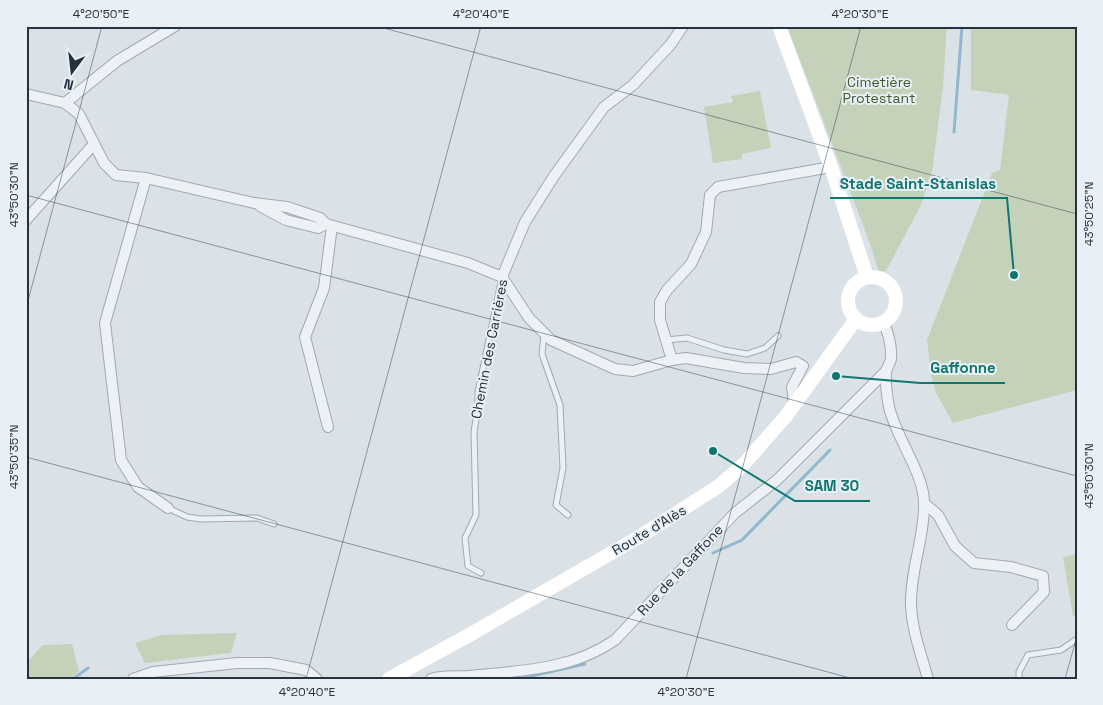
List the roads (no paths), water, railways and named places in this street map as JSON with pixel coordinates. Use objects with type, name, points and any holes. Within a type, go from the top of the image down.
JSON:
[{"type":"main road","points":[[779,26],[831,167],[867,277]]},
{"type":"main road","points":[[874,276],[887,281],[895,292],[896,308],[893,314],[884,322],[870,325],[856,319],[852,313],[848,299],[854,285],[867,277],[874,276]]},
{"type":"main road","name":"Route d'Alès","points":[[391,678],[639,537],[706,496],[732,476],[755,453],[786,416],[856,319]]},
{"type":"street","points":[[65,103],[117,61],[175,26]]},
{"type":"street","name":"Chemin des Carrières","points":[[502,277],[525,222],[554,176],[604,107],[633,85],[671,44],[684,26]]},
{"type":"street","points":[[26,94],[65,103],[78,114],[104,163],[116,175],[146,178],[254,204],[286,220],[318,228],[329,225],[468,262],[502,277],[529,318],[551,340],[615,369],[632,371],[686,358],[736,367],[771,369],[796,362],[803,366],[792,387],[794,403]]},
{"type":"street","points":[[26,220],[94,144]]},
{"type":"street","points":[[672,360],[660,320],[660,302],[667,290],[691,264],[695,256],[706,232],[710,195],[718,187],[831,167]]},
{"type":"street","points":[[146,178],[105,323],[122,460],[138,487],[168,508]]},
{"type":"street","points":[[328,427],[306,337],[324,288],[329,225]]},
{"type":"street","points":[[884,322],[890,342],[891,361],[886,371],[889,409],[898,435],[917,475],[924,497],[924,518],[915,563],[911,604],[914,632],[928,679]]},
{"type":"street","name":"Rue de la Gaffone","points":[[430,679],[557,666],[586,656],[615,640],[735,512],[777,480],[886,371]]},
{"type":"street","points":[[924,503],[938,515],[955,546],[974,563],[1010,567],[1043,576],[1044,592],[1012,625]]},
{"type":"street","points":[[133,679],[153,672],[236,663],[270,663],[306,670],[317,679]]},
{"type":"lane","name":"Chemin des Carrières","points":[[481,573],[468,566],[465,538],[476,515],[474,432],[478,392],[502,277]]},
{"type":"lane","points":[[544,333],[542,354],[560,405],[562,468],[556,505],[568,515]]},
{"type":"lane","points":[[666,340],[687,338],[724,350],[747,354],[765,348],[778,336]]},
{"type":"lane","points":[[168,508],[187,517],[201,519],[257,518],[274,524]]},
{"type":"lane","points":[[1019,679],[1019,672],[1028,655],[1061,650],[1077,639]]},
{"type":"waterway","points":[[954,132],[962,26]]},
{"type":"waterway","points":[[713,553],[742,540],[830,450]]},
{"type":"waterway","points":[[518,679],[585,664]]},
{"type":"waterway","points":[[73,679],[88,668]]},
{"type":"place","name":"Stade Saint-Stanislas","points":[[1014,275]]},
{"type":"place","name":"Gaffonne","points":[[836,376]]},
{"type":"place","name":"SAM 30","points":[[713,451]]},
{"type":"park label","name":"Cimetière Protestant","points":[[879,90]]}]
